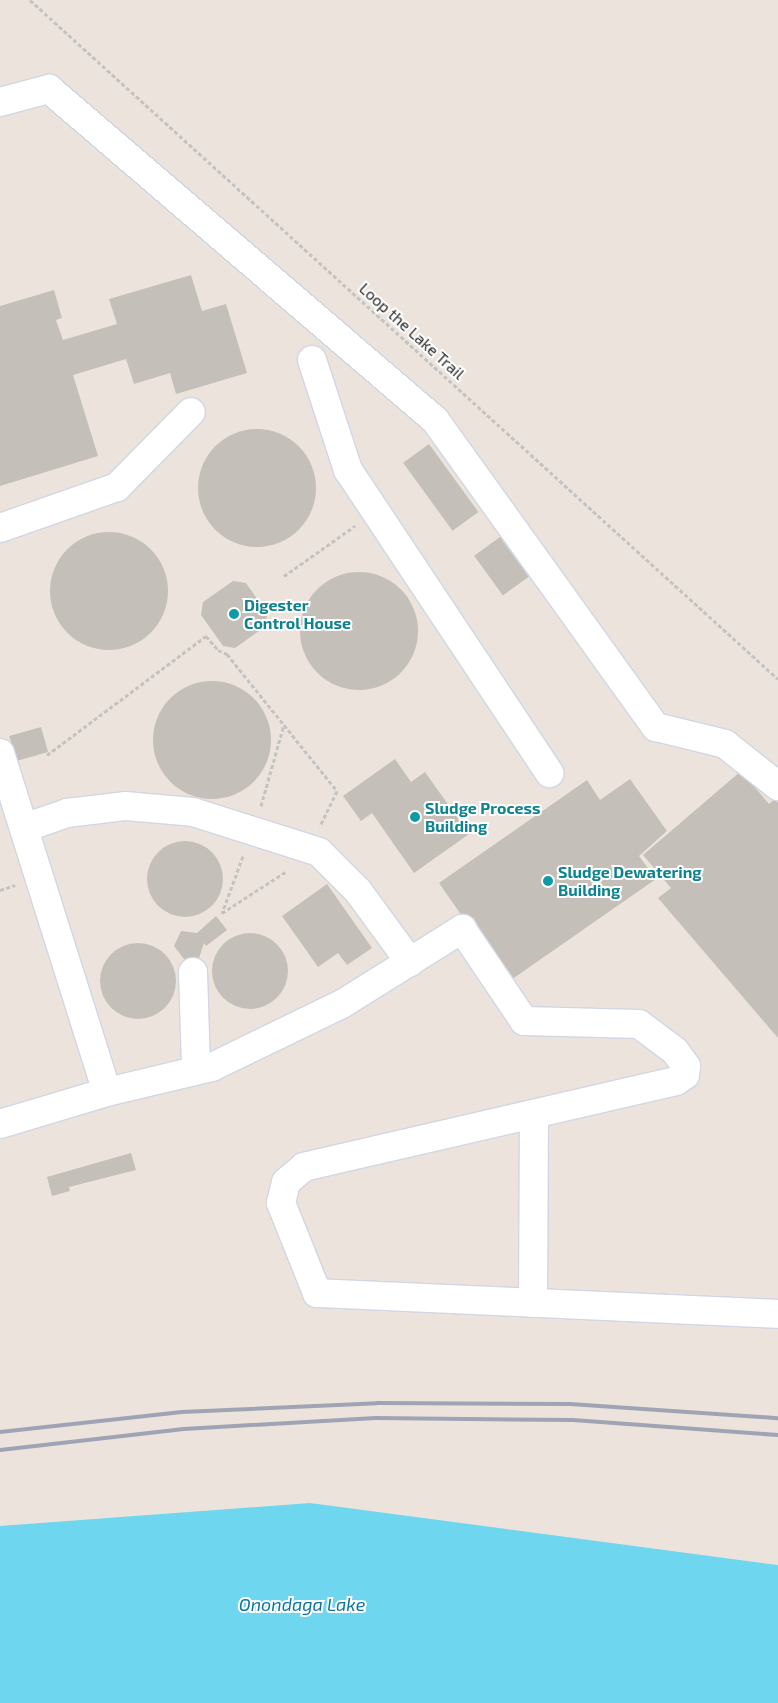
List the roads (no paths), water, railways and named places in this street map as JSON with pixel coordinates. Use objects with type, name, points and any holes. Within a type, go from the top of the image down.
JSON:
[{"type":"lane","points":[[0,102],[49,89],[435,420],[656,727],[725,744],[778,786]]},
{"type":"lane","points":[[312,360],[348,470],[549,773]]},
{"type":"lane","points":[[0,528],[117,487],[191,412]]},
{"type":"lane","points":[[0,753],[107,1092]]},
{"type":"lane","points":[[24,828],[67,813],[125,806],[193,812],[319,852],[358,891],[410,962]]},
{"type":"lane","points":[[0,1124],[107,1092],[212,1067],[342,1004],[462,929],[524,1021],[639,1024],[675,1051],[686,1066],[685,1075],[676,1081],[304,1167],[286,1182],[281,1203],[317,1293],[778,1314]]},
{"type":"lane","points":[[194,972],[196,1070]]},
{"type":"lane","points":[[533,1303],[534,1114]]},
{"type":"water","name":"Onondaga Lake","points":[[310,1503],[778,1565],[778,1703],[0,1703],[0,1526]]},
{"type":"railway","points":[[0,1432],[182,1412],[377,1403],[570,1404],[778,1418]]},
{"type":"railway","points":[[0,1450],[184,1429],[376,1418],[573,1420],[778,1435]]},
{"type":"place","name":"Digester Control House","points":[[234,614]]},
{"type":"place","name":"Sludge Process Building","points":[[415,817]]},
{"type":"place","name":"Sludge Dewatering Building","points":[[548,881]]}]
